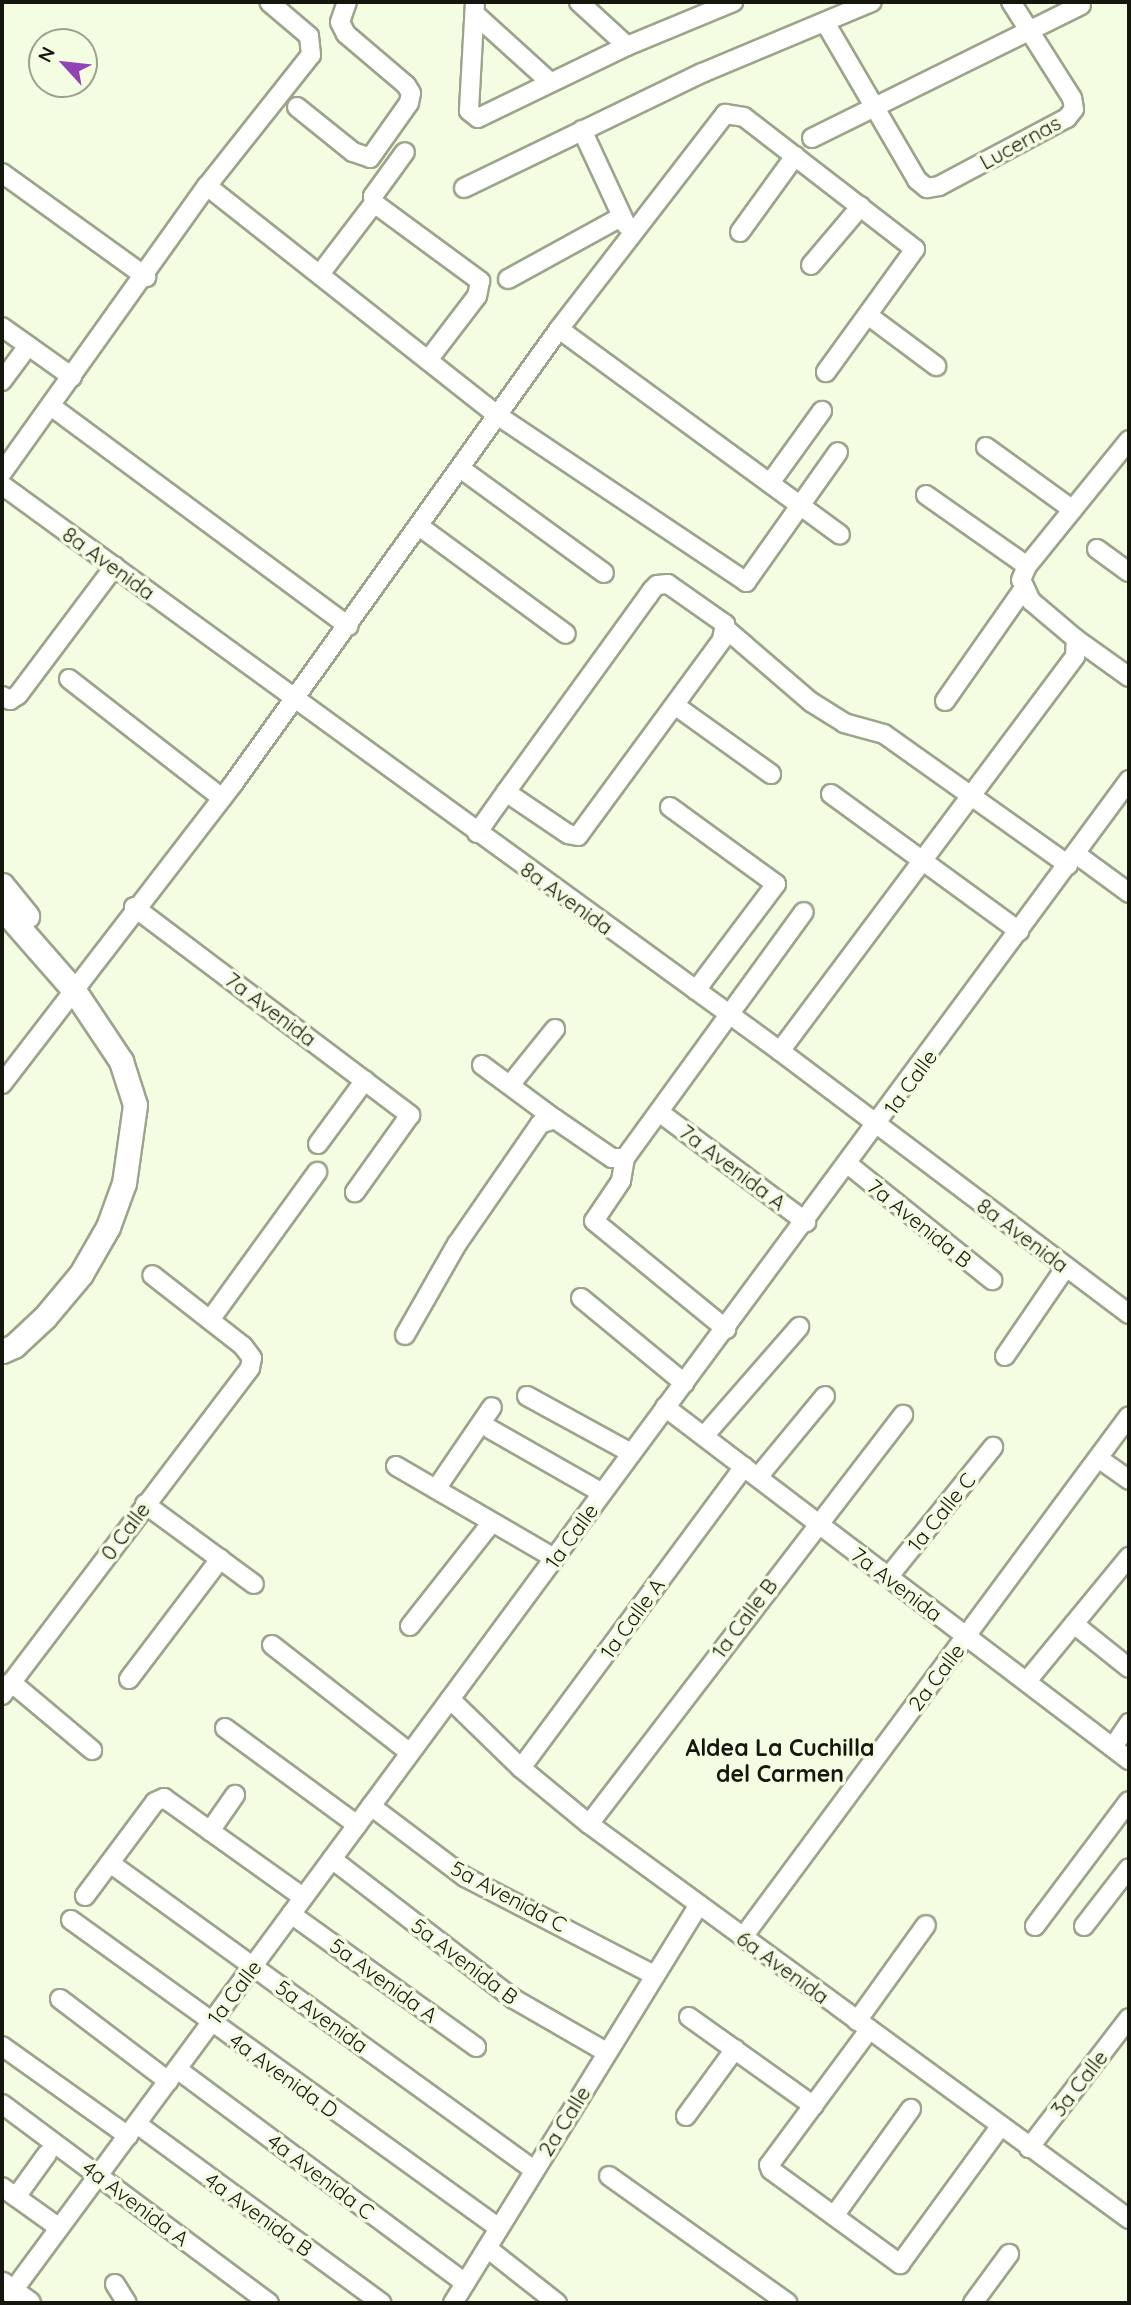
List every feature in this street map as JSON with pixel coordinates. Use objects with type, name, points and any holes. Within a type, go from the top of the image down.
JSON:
[{"type":"main road","points":[[2,885],[36,927],[51,958],[74,989],[130,1082],[135,1105],[124,1183],[108,1227],[81,1274],[45,1317],[14,1346],[2,1351]]},
{"type":"main road","points":[[2,908],[25,936],[51,958]]},
{"type":"street","points":[[2,473],[146,277],[207,186],[311,55],[309,36],[269,2]]},
{"type":"street","points":[[297,107],[353,152],[370,158],[409,103],[411,93],[406,85],[346,34],[340,22],[347,2]]},
{"type":"street","points":[[579,2],[627,46]]},
{"type":"street","points":[[476,8],[469,111],[472,117],[478,118],[701,7],[733,2]]},
{"type":"street","points":[[464,188],[702,73],[826,24],[872,2]]},
{"type":"street","name":"Lucernas","points":[[874,110],[917,180],[927,188],[939,186],[1067,118],[1074,108],[1072,98],[1012,2]]},
{"type":"street","points":[[812,138],[874,110],[1081,5]]},
{"type":"street","points":[[476,8],[550,82]]},
{"type":"street","points":[[826,24],[874,110]]},
{"type":"street","points":[[2,1084],[134,907],[222,798],[294,702],[559,329],[626,224],[725,114],[744,117],[915,249],[826,372]]},
{"type":"street","points":[[582,130],[626,224]]},
{"type":"street","points":[[320,274],[374,203],[373,196],[405,152]]},
{"type":"street","points":[[740,232],[795,156]]},
{"type":"street","points":[[2,173],[146,277]]},
{"type":"street","points":[[207,186],[498,415],[746,582],[838,452]]},
{"type":"street","points":[[374,203],[480,281],[477,296],[428,360]]},
{"type":"street","points":[[811,265],[861,206]]},
{"type":"street","points":[[508,279],[626,224]]},
{"type":"street","points":[[869,316],[936,366]]},
{"type":"street","points":[[2,327],[72,377]]},
{"type":"street","points":[[559,329],[840,534]]},
{"type":"street","points":[[2,381],[29,346]]},
{"type":"street","points":[[51,406],[348,626]]},
{"type":"street","points":[[770,483],[822,411]]},
{"type":"street","points":[[945,701],[1022,591],[1027,566],[1129,440]]},
{"type":"street","points":[[986,447],[1073,510]]},
{"type":"street","points":[[460,468],[604,573]]},
{"type":"street","name":"8a Avenida","points":[[2,485],[115,566],[294,702],[780,1051],[1129,1314]]},
{"type":"street","points":[[926,495],[1027,566]]},
{"type":"street","points":[[419,526],[566,634]]},
{"type":"street","points":[[1097,549],[1129,572]]},
{"type":"street","points":[[2,696],[10,700],[18,695],[115,566]]},
{"type":"street","points":[[477,833],[657,585],[668,584],[721,620],[726,629],[811,702],[844,723],[884,734],[972,797],[1129,893]]},
{"type":"street","points":[[1022,591],[1076,639],[1129,677]]},
{"type":"street","points":[[506,792],[568,834],[578,836],[676,706],[726,629]]},
{"type":"street","points":[[780,1051],[1068,668],[1079,646],[1076,639]]},
{"type":"street","points":[[69,679],[222,798]]},
{"type":"street","points":[[676,706],[771,774]]},
{"type":"street","name":"1a Calle","points":[[14,2293],[58,2227],[631,1453],[807,1222],[1129,780]]},
{"type":"street","points":[[831,794],[1019,931]]},
{"type":"street","points":[[670,807],[776,884],[696,990]]},
{"type":"street","name":"7a Avenida","points":[[134,907],[407,1111],[408,1124],[355,1192]]},
{"type":"street","points":[[726,1329],[594,1221],[621,1181],[625,1158],[804,912]]},
{"type":"street","points":[[2,928],[25,936]]},
{"type":"street","points":[[510,1085],[555,1029]]},
{"type":"street","points":[[482,1065],[612,1158],[625,1158]]},
{"type":"street","points":[[318,1144],[365,1080]]},
{"type":"street","name":"7a Avenida A","points":[[659,1112],[807,1222]]},
{"type":"street","points":[[405,1335],[457,1244],[510,1166],[540,1124],[555,1119]]},
{"type":"street","name":"7a Avenida B","points":[[849,1165],[992,1280]]},
{"type":"street","points":[[152,1275],[210,1320],[317,1172]]},
{"type":"street","points":[[1005,1356],[1066,1267]]},
{"type":"street","points":[[581,1298],[684,1383]]},
{"type":"street","name":"0 Calle","points":[[6,1689],[250,1368],[251,1353],[210,1320]]},
{"type":"street","points":[[704,1436],[799,1327]]},
{"type":"street","points":[[527,1396],[631,1453]]},
{"type":"street","name":"1a Calle A","points":[[521,1768],[751,1472],[825,1396]]},
{"type":"street","points":[[436,1489],[492,1407]]},
{"type":"street","name":"7a Avenida","points":[[665,1408],[1129,1760]]},
{"type":"street","name":"1a Calle B","points":[[589,1824],[816,1524],[903,1415]]},
{"type":"street","name":"2a Calle","points":[[743,1937],[1129,1416]]},
{"type":"street","points":[[490,1429],[602,1493]]},
{"type":"street","name":"1a Calle C","points":[[889,1576],[993,1447]]},
{"type":"street","points":[[1098,1458],[1129,1480]]},
{"type":"street","points":[[396,1466],[554,1558]]},
{"type":"street","points":[[145,1504],[254,1584]]},
{"type":"street","points":[[410,1626],[492,1522]]},
{"type":"street","points":[[129,1679],[220,1559]]},
{"type":"street","points":[[1027,1681],[1074,1624],[1125,1569]]},
{"type":"street","points":[[1074,1624],[1129,1668]]},
{"type":"street","points":[[272,1645],[410,1753]]},
{"type":"street","points":[[6,1689],[92,1750]]},
{"type":"street","name":"6a Avenida","points":[[450,1699],[521,1768],[589,1824],[1129,2219]]},
{"type":"street","points":[[1113,1747],[1129,1723]]},
{"type":"street","points":[[225,1728],[357,1825]]},
{"type":"street","points":[[210,1831],[235,1795]]},
{"type":"street","points":[[85,1896],[159,1798],[169,1800],[303,1897]]},
{"type":"street","points":[[1035,1926],[1129,1801]]},
{"type":"street","name":"5a Avenida C","points":[[371,1807],[465,1877],[654,1975]]},
{"type":"street","name":"5a Avenida B","points":[[332,1859],[514,1999],[606,2052]]},
{"type":"street","name":"5a Avenida","points":[[110,1863],[534,2170]]},
{"type":"street","points":[[1084,1926],[1129,1868]]},
{"type":"street","name":"2a Calle","points":[[453,2303],[699,1905]]},
{"type":"street","name":"5a Avenida A","points":[[292,1914],[476,2047]]},
{"type":"street","name":"4a Avenida D","points":[[71,1920],[499,2228]]},
{"type":"street","points":[[926,1925],[814,2106],[769,2168],[900,2263],[1000,2127]]},
{"type":"street","name":"4a Avenida C","points":[[60,1999],[173,2075],[465,2283]]},
{"type":"street","points":[[689,2017],[814,2106]]},
{"type":"street","name":"3a Calle","points":[[1029,2148],[1129,2018]]},
{"type":"street","name":"4a Avenida B","points":[[2,2046],[132,2130],[382,2303]]},
{"type":"street","points":[[686,2116],[735,2049]]},
{"type":"street","name":"4a Avenida A","points":[[2,2104],[269,2303]]},
{"type":"street","points":[[834,2216],[911,2109]]},
{"type":"street","points":[[47,2154],[9,2192],[58,2227]]},
{"type":"street","points":[[609,2176],[788,2303]]},
{"type":"street","points":[[487,2248],[557,2303]]},
{"type":"street","points":[[973,2303],[1009,2254]]},
{"type":"street","points":[[115,2284],[127,2303]]},
{"type":"district","name":"Aldea La Cuchilla del Carmen","points":[[780,1761]]}]
